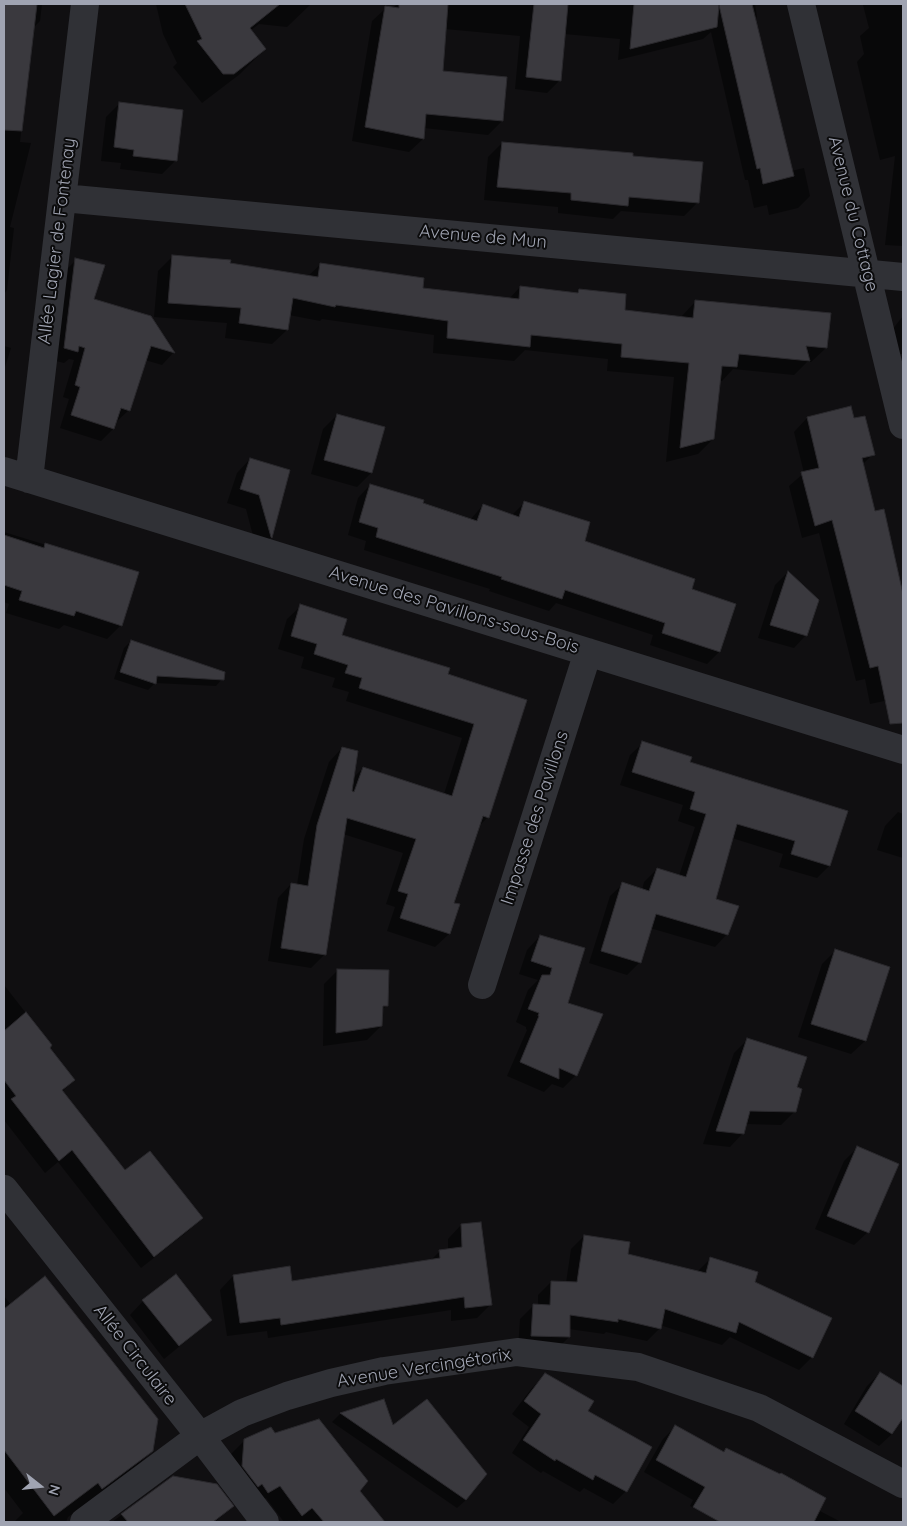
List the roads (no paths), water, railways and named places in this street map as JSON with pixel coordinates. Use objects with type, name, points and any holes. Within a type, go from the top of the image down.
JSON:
[{"type":"street","name":"Allée Lagier de Fontenay","points":[[29,478],[85,4]]},
{"type":"street","name":"Avenue du Cottage","points":[[801,4],[903,425]]},
{"type":"street","name":"Avenue de Mun","points":[[62,198],[903,277]]},
{"type":"street","name":"Avenue des Pavillons-sous-Bois","points":[[4,471],[903,750]]},
{"type":"street","name":"Impasse des Pavillons","points":[[482,985],[588,652]]},
{"type":"street","name":"Allée Circulaire","points":[[4,1189],[200,1436],[265,1522]]},
{"type":"street","name":"Avenue Vercingétorix","points":[[84,1522],[200,1436],[242,1413],[287,1396],[331,1383],[384,1371],[517,1352],[638,1367],[759,1408],[903,1484]]}]
